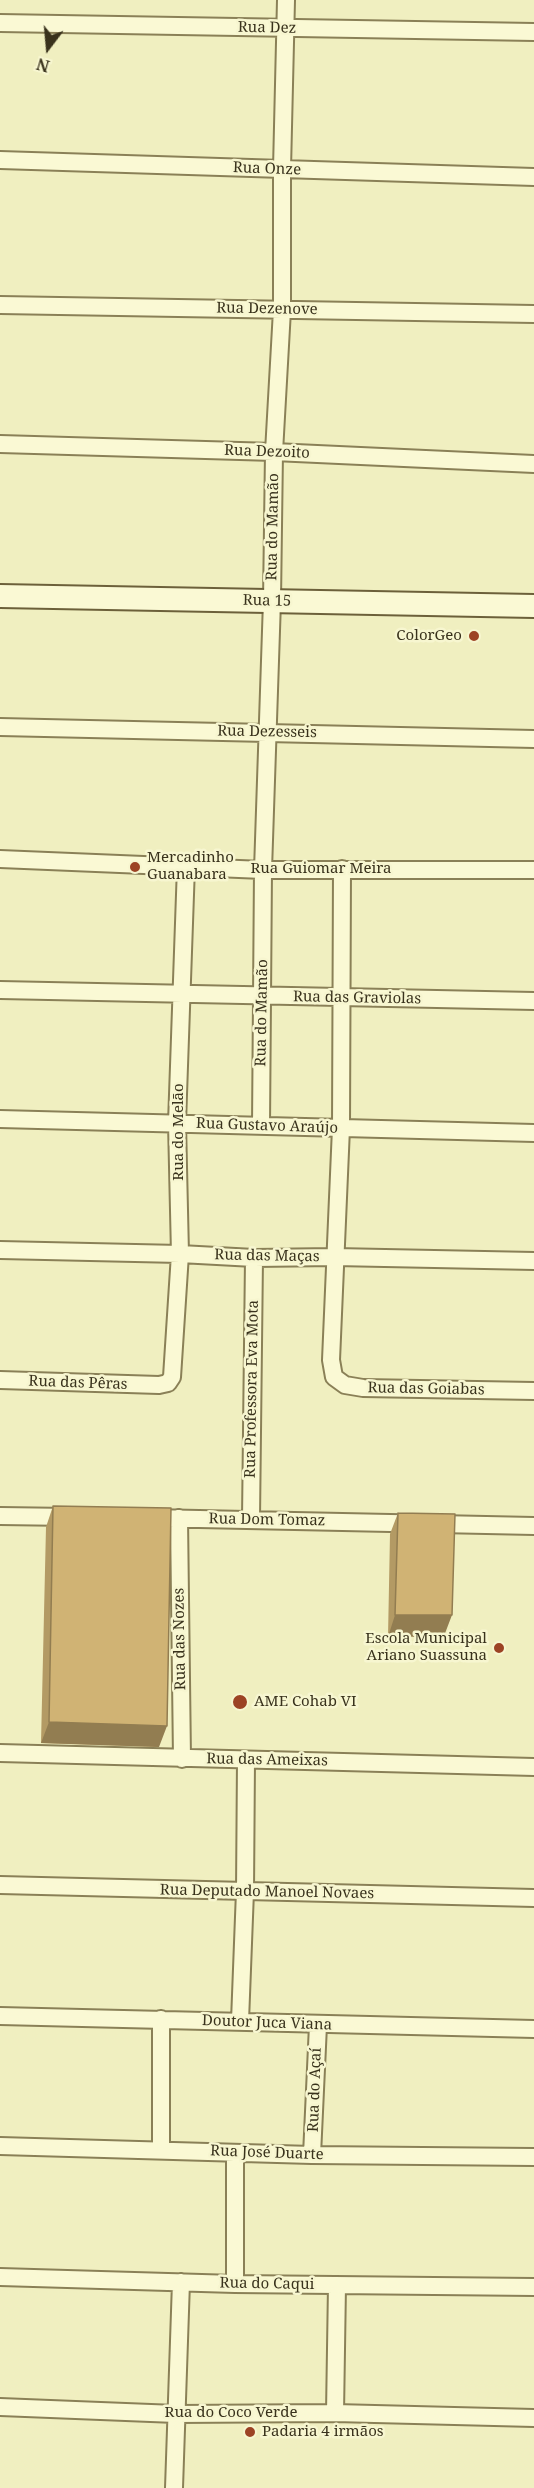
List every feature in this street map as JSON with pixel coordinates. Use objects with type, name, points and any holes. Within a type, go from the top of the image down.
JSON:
[{"type":"main road","name":"Rua 15","points":[[0,596],[534,606]]},
{"type":"street","name":"Rua do Mamão","points":[[261,1125],[263,870],[272,601],[274,452],[282,310],[285,0]]},
{"type":"street","name":"Rua Dez","points":[[0,22],[534,32]]},
{"type":"street","name":"Rua Onze","points":[[0,160],[534,177]]},
{"type":"street","name":"Rua Dezenove","points":[[0,304],[534,314]]},
{"type":"street","name":"Rua Dezoito","points":[[0,444],[274,452],[534,464]]},
{"type":"street","name":"Rua Dezesseis","points":[[0,727],[534,739]]},
{"type":"street","name":"Rua Guiomar Meira","points":[[0,859],[263,870],[534,870]]},
{"type":"street","name":"Rua do Melão","points":[[156,1385],[168,1383],[173,1374],[180,1254],[177,1123],[186,866]]},
{"type":"street","points":[[335,1257],[341,1128],[342,869]]},
{"type":"street","name":"Rua das Graviolas","points":[[0,990],[534,1001]]},
{"type":"street","name":"Rua Gustavo Araújo","points":[[0,1119],[534,1133]]},
{"type":"street","name":"Rua das Maças","points":[[0,1250],[254,1258],[335,1257],[534,1261]]},
{"type":"street","name":"Rua das Goiabas","points":[[335,1257],[331,1360],[333,1373],[338,1381],[351,1387],[363,1388],[534,1391]]},
{"type":"street","name":"Rua Professora Eva Mota","points":[[251,1519],[254,1258]]},
{"type":"street","name":"Rua das Pêras","points":[[0,1380],[156,1385]]},
{"type":"street","points":[[0,1516],[89,1518]]},
{"type":"street","name":"Rua Dom Tomaz","points":[[134,1518],[534,1526]]},
{"type":"street","name":"Rua das Nozes","points":[[179,1518],[182,1760]]},
{"type":"street","name":"Rua das Ameixas","points":[[0,1753],[182,1760],[534,1767]]},
{"type":"street","points":[[240,2021],[245,1891],[246,1760]]},
{"type":"street","name":"Rua Deputado Manoel Novaes","points":[[0,1885],[534,1898]]},
{"type":"street","name":"Doutor Juca Viana","points":[[0,2016],[534,2030]]},
{"type":"street","points":[[161,2019],[161,2150]]},
{"type":"street","name":"Rua do Açaí","points":[[312,2155],[318,2025]]},
{"type":"street","name":"Rua José Duarte","points":[[0,2146],[312,2155],[534,2157]]},
{"type":"street","points":[[235,2153],[235,2283]]},
{"type":"street","name":"Rua do Caqui","points":[[0,2277],[534,2287]]},
{"type":"street","points":[[174,2488],[181,2282]]},
{"type":"street","points":[[335,2413],[337,2285]]},
{"type":"street","name":"Rua do Coco Verde","points":[[0,2407],[176,2414],[335,2413],[534,2418]]},
{"type":"building","points":[[53,1506],[171,1508],[167,1726],[49,1722]]},
{"type":"building","points":[[398,1513],[455,1514],[452,1615],[395,1615]]},
{"type":"place","name":"ColorGeo","points":[[474,636]]},
{"type":"place","name":"Mercadinho Guanabara","points":[[135,867]]},
{"type":"place","name":"Escola Municipal Ariano Suassuna","points":[[499,1648]]},
{"type":"place","name":"AME Cohab VI","points":[[240,1702]]},
{"type":"place","name":"Padaria 4 irmãos","points":[[250,2432]]}]
